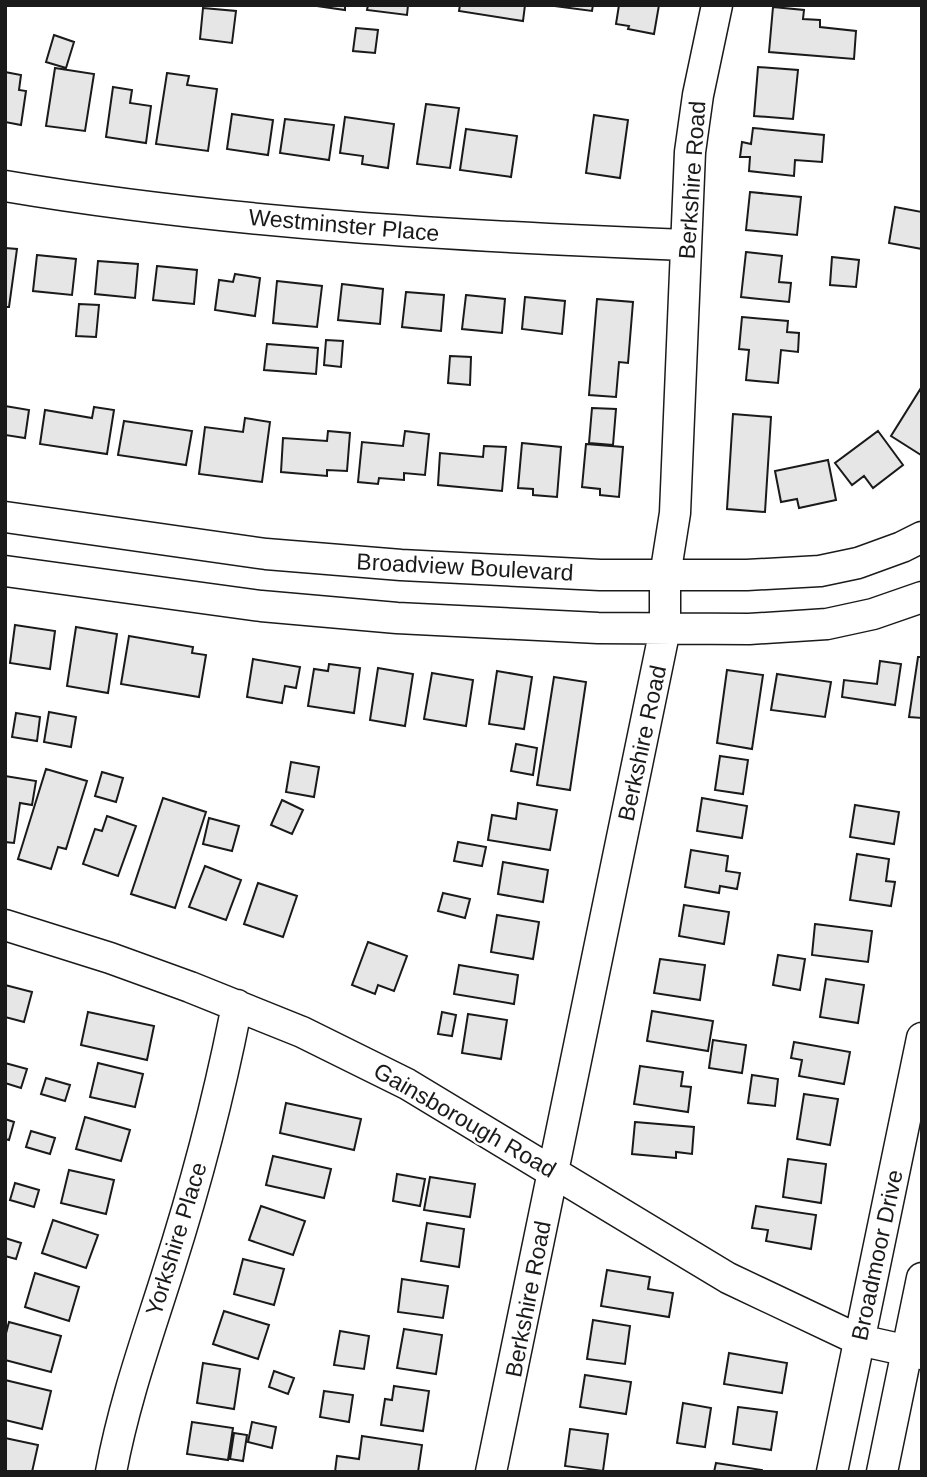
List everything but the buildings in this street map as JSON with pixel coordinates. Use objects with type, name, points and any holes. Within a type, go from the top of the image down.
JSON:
[{"type":"street","name":"Berkshire Road","points":[[491,1472],[665,629],[665,576],[676,513],[690,152],[698,95],[717,5]]},
{"type":"street","name":"Westminster Place","points":[[5,186],[302,224],[531,239],[685,245]]},
{"type":"street","name":"Broadview Boulevard","points":[[5,517],[267,554],[401,565],[600,575],[747,575],[820,571],[858,563],[922,537]]},
{"type":"street","points":[[5,571],[274,608],[397,618],[598,628],[749,629],[827,624],[873,614],[922,597]]},
{"type":"street","name":"Gainsborough Road","points":[[5,925],[110,957],[302,1032],[407,1084],[728,1278],[859,1340],[914,1352]]},
{"type":"street","name":"Yorkshire Place","points":[[111,1472],[120,1422],[209,1133],[237,1006]]},
{"type":"street","name":"Broadmoor Drive","points":[[832,1472],[922,1038]]},
{"type":"street","points":[[882,1472],[914,1352],[922,1278]]}]
